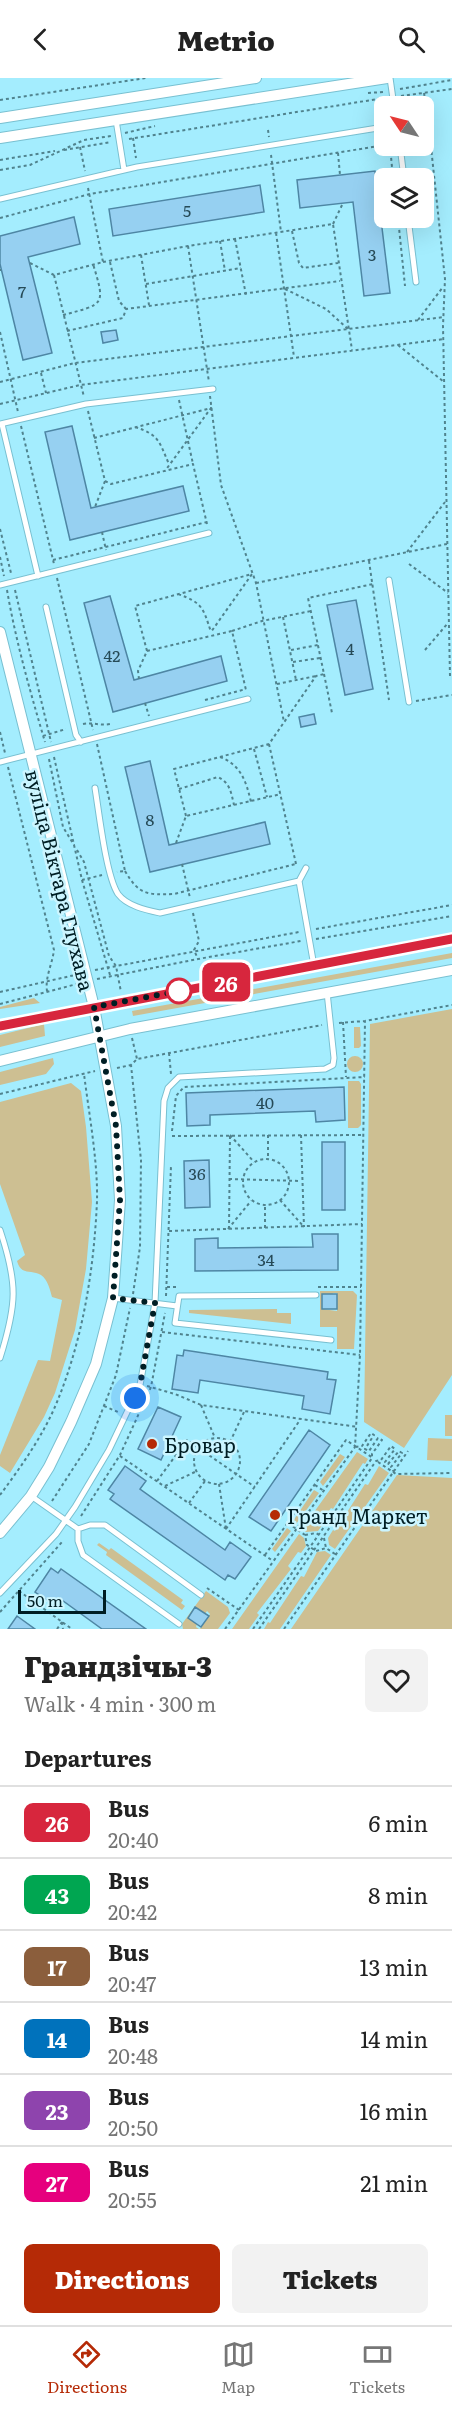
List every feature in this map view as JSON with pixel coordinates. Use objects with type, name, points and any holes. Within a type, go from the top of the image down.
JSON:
[{"type":"street","points":[[0,118],[256,78]]},
{"type":"street","points":[[0,138],[388,78]]},
{"type":"street","name":"вуліца Віктара Глухава","points":[[0,632],[94,1007],[116,1126],[120,1200],[113,1298],[96,1364],[49,1467],[31,1496],[0,1533]]},
{"type":"street","points":[[0,1026],[452,939]]},
{"type":"street","points":[[0,1061],[99,1035],[452,970]]},
{"type":"lane","points":[[388,78],[393,96]]},
{"type":"lane","points":[[116,120],[124,170]]},
{"type":"lane","points":[[0,199],[124,170],[374,130]]},
{"type":"lane","points":[[409,228],[416,282]]},
{"type":"lane","points":[[38,576],[1,424],[86,404],[212,389]]},
{"type":"lane","points":[[6,583],[209,533]]},
{"type":"lane","points":[[389,580],[409,702]]},
{"type":"lane","points":[[46,607],[76,735],[81,742]]},
{"type":"lane","points":[[3,762],[248,699]]},
{"type":"lane","points":[[94,788],[110,873],[118,894],[139,909],[160,914],[299,881]]},
{"type":"lane","points":[[306,868],[299,881],[314,966]]},
{"type":"lane","points":[[0,1593],[56,1534],[66,1520],[109,1450],[140,1385],[155,1303],[161,1142],[164,1101],[168,1088],[179,1077],[325,1069],[333,1065],[327,992]]},
{"type":"lane","points":[[0,1230],[14,1278],[14,1295],[10,1326],[0,1358]]},
{"type":"lane","points":[[316,1295],[178,1296],[175,1323],[331,1340]]},
{"type":"lane","points":[[113,1298],[177,1306]]},
{"type":"lane","points":[[31,1496],[77,1526],[105,1525],[201,1594]]},
{"type":"lane","points":[[77,1526],[78,1541],[83,1555],[179,1624]]},
{"type":"path","points":[[0,100],[146,78]]},
{"type":"path","points":[[362,94],[452,80]]},
{"type":"path","points":[[401,96],[452,89]]},
{"type":"path","points":[[0,160],[118,138],[374,100]]},
{"type":"path","points":[[0,170],[30,165],[84,140],[118,138],[161,125]]},
{"type":"path","points":[[268,130],[281,232]]},
{"type":"path","points":[[0,217],[90,194],[374,147]]},
{"type":"path","points":[[338,153],[340,175]]},
{"type":"path","points":[[432,156],[445,285],[444,381],[451,676]]},
{"type":"path","points":[[90,194],[103,262]]},
{"type":"path","points":[[343,203],[333,224],[352,350]]},
{"type":"path","points":[[30,263],[54,275],[93,264],[188,246],[333,224]]},
{"type":"path","points":[[399,228],[405,286]]},
{"type":"path","points":[[292,231],[298,262],[303,267],[339,263]]},
{"type":"path","points":[[276,233],[294,357]]},
{"type":"path","points":[[236,239],[246,295]]},
{"type":"path","points":[[220,241],[225,271]]},
{"type":"path","points":[[188,246],[202,347],[212,389],[211,408],[221,485],[256,583],[284,723]]},
{"type":"path","points":[[141,255],[149,307]]},
{"type":"path","points":[[110,261],[119,301],[126,309]]},
{"type":"path","points":[[63,315],[95,306],[100,301],[101,291],[93,264]]},
{"type":"path","points":[[146,284],[241,268]]},
{"type":"path","points":[[54,275],[105,481],[95,507]]},
{"type":"path","points":[[126,309],[196,302],[341,281]]},
{"type":"path","points":[[418,320],[445,285]]},
{"type":"path","points":[[284,289],[326,309],[348,329]]},
{"type":"path","points":[[67,331],[123,318],[126,309]]},
{"type":"path","points":[[0,382],[75,363],[444,317]]},
{"type":"path","points":[[0,333],[91,722]]},
{"type":"path","points":[[0,404],[80,384],[444,339]]},
{"type":"path","points":[[398,345],[444,381]]},
{"type":"path","points":[[40,371],[45,393]]},
{"type":"path","points":[[178,393],[209,533]]},
{"type":"path","points":[[94,438],[211,408]]},
{"type":"path","points":[[165,471],[211,408]]},
{"type":"path","points":[[135,427],[150,432],[159,440],[170,464]]},
{"type":"path","points":[[105,481],[111,484],[193,464]]},
{"type":"path","points":[[407,552],[446,500]]},
{"type":"path","points":[[53,560],[207,522]]},
{"type":"path","points":[[0,529],[14,627],[33,707],[50,750],[63,827],[84,862],[110,956],[116,966],[123,1002]]},
{"type":"path","points":[[102,532],[108,558]]},
{"type":"path","points":[[256,583],[447,544]]},
{"type":"path","points":[[0,557],[75,840],[74,846]]},
{"type":"path","points":[[369,560],[389,700]]},
{"type":"path","points":[[447,562],[452,562]]},
{"type":"path","points":[[409,564],[448,593]]},
{"type":"path","points":[[139,679],[138,671],[147,651],[135,606],[252,574]]},
{"type":"path","points":[[211,634],[252,574]]},
{"type":"path","points":[[332,713],[308,598],[373,584]]},
{"type":"path","points":[[178,594],[196,600],[204,612],[211,634]]},
{"type":"path","points":[[147,651],[211,634],[232,631],[262,621],[311,611]]},
{"type":"path","points":[[283,617],[296,680]]},
{"type":"path","points":[[425,650],[448,623]]},
{"type":"path","points":[[232,631],[248,699]]},
{"type":"path","points":[[290,651],[318,645]]},
{"type":"path","points":[[292,662],[320,658]]},
{"type":"path","points":[[276,684],[324,674]]},
{"type":"path","points":[[176,843],[186,816],[174,769],[269,744],[315,676]]},
{"type":"path","points":[[409,702],[452,696]]},
{"type":"path","points":[[145,703],[151,724]]},
{"type":"path","points":[[0,732],[3,762],[54,950],[52,964],[45,981],[47,991],[0,1004]]},
{"type":"path","points":[[95,738],[102,762]]},
{"type":"path","points":[[125,871],[134,885],[143,893],[174,894],[296,864],[269,744]]},
{"type":"path","points":[[254,749],[267,797]]},
{"type":"path","points":[[220,757],[242,773],[251,802]]},
{"type":"path","points":[[179,789],[218,777],[225,781],[231,790],[234,805]]},
{"type":"path","points":[[186,816],[281,794]]},
{"type":"path","points":[[182,864],[199,940],[195,950],[198,959]]},
{"type":"path","points":[[82,880],[110,976]]},
{"type":"path","points":[[116,966],[452,905]]},
{"type":"path","points":[[118,975],[198,959],[452,916]]},
{"type":"path","points":[[0,992],[45,981]]},
{"type":"path","points":[[114,1068],[131,1065],[137,1059],[452,1005]]},
{"type":"path","points":[[225,1629],[355,1447],[358,1428],[360,1355],[365,1021]]},
{"type":"path","points":[[343,1023],[346,1078]]},
{"type":"path","points":[[130,1029],[137,1059]]},
{"type":"path","points":[[131,1065],[141,1160],[140,1247],[133,1294]]},
{"type":"path","points":[[0,1094],[95,1071]]},
{"type":"path","points":[[0,1495],[49,1419],[57,1401],[77,1342],[88,1293],[97,1200],[84,1074]]},
{"type":"path","points":[[364,1077],[184,1086],[176,1096],[172,1136],[364,1134]]},
{"type":"path","points":[[268,1135],[268,1159]]},
{"type":"path","points":[[301,1135],[304,1227]]},
{"type":"path","points":[[230,1136],[254,1162]]},
{"type":"path","points":[[228,1229],[230,1136]]},
{"type":"path","points":[[268,1159],[282,1165],[289,1181],[285,1194],[280,1200],[265,1205],[251,1200],[243,1188],[243,1179],[248,1167],[254,1162],[268,1159]]},
{"type":"path","points":[[171,1160],[169,1232],[362,1224]]},
{"type":"path","points":[[229,1179],[303,1181]]},
{"type":"path","points":[[228,1229],[251,1200]]},
{"type":"path","points":[[280,1200],[304,1227]]},
{"type":"path","points":[[265,1205],[265,1228]]},
{"type":"path","points":[[50,1505],[93,1434],[117,1375],[131,1304]]},
{"type":"path","points":[[162,1332],[360,1355]]},
{"type":"path","points":[[77,1526],[120,1455],[152,1387],[201,1405],[358,1428]]},
{"type":"path","points":[[201,1405],[215,1438]]},
{"type":"path","points":[[231,1442],[244,1412]]},
{"type":"path","points":[[226,1529],[300,1420]]},
{"type":"path","points":[[253,1629],[372,1458],[372,1454],[382,1440],[378,1438],[369,1451],[365,1449],[374,1435],[371,1433],[362,1446],[355,1447]]},
{"type":"path","points":[[215,1438],[231,1442],[240,1457],[236,1475],[219,1484],[206,1481],[197,1471],[195,1455],[203,1443],[215,1438]]},
{"type":"path","points":[[157,1481],[187,1440],[255,1487]]},
{"type":"path","points":[[265,1556],[346,1440],[394,1472],[452,1473]]},
{"type":"path","points":[[259,1629],[376,1461],[381,1460],[391,1446],[395,1449],[385,1462],[388,1464],[399,1451],[402,1453],[391,1467],[394,1472]]},
{"type":"path","points":[[284,1629],[408,1451]]},
{"type":"path","points":[[120,1455],[273,1562]]},
{"type":"path","points":[[165,1486],[197,1471]]},
{"type":"path","points":[[189,1503],[206,1481]]},
{"type":"path","points":[[219,1484],[226,1529]]},
{"type":"path","points":[[315,1485],[324,1491]]},
{"type":"path","points":[[288,1523],[305,1535],[307,1545],[314,1550],[326,1548]]},
{"type":"path","points":[[305,1535],[319,1534],[323,1537],[326,1548],[336,1555]]},
{"type":"path","points":[[0,1612],[64,1539]]},
{"type":"path","points":[[206,1587],[239,1610]]},
{"type":"path","points":[[19,1591],[72,1629]]},
{"type":"path","points":[[57,1629],[62,1622]]},
{"type":"path","points":[[62,1622],[63,1629]]},
{"type":"shaded area","points":[[452,953],[452,958],[133,1016],[132,1011]]},
{"type":"shaded area","points":[[34,998],[40,1003],[0,1009],[0,1007]]},
{"type":"shaded area","points":[[452,1009],[452,1375],[404,1448],[364,1422],[370,1024]]},
{"type":"shaded area","points":[[44,1024],[45,1036],[0,1047],[0,1035]]},
{"type":"shaded area","points":[[354,1027],[360,1027],[361,1046],[359,1048],[354,1048]]},
{"type":"shaded area","points":[[355,1056],[363,1064],[355,1072],[347,1064]]},
{"type":"shaded area","points":[[53,1058],[54,1064],[46,1074],[0,1085],[0,1072]]},
{"type":"shaded area","points":[[348,1081],[359,1081],[361,1084],[361,1125],[358,1128],[348,1128]]},
{"type":"shaded area","points":[[71,1083],[81,1091],[86,1127],[92,1202],[86,1269],[75,1330],[55,1393],[44,1417],[10,1473],[0,1466],[0,1455],[38,1360],[50,1361],[62,1300],[52,1297],[47,1282],[41,1275],[21,1269],[17,1261],[25,1255],[0,1184],[0,1102]]},
{"type":"shaded area","points":[[320,1291],[353,1291],[357,1295],[354,1349],[337,1349],[337,1327],[320,1327]],"holes":[[[333,1293],[337,1293],[337,1311],[322,1309]]]},
{"type":"shaded area","points":[[277,1309],[277,1313],[291,1313],[291,1324],[189,1313],[189,1310]]},
{"type":"shaded area","points":[[445,1415],[452,1415],[452,1436],[445,1436]]},
{"type":"shaded area","points":[[428,1438],[452,1439],[452,1461],[427,1460]]},
{"type":"shaded area","points":[[357,1452],[368,1459],[365,1464],[363,1463],[333,1509],[331,1508],[321,1522],[323,1524],[318,1531],[306,1532],[302,1529]]},
{"type":"shaded area","points":[[340,1454],[345,1457],[323,1486],[320,1482]]},
{"type":"shaded area","points":[[379,1466],[389,1473],[335,1549],[329,1545],[328,1538],[333,1530],[335,1531],[365,1484],[368,1485]]},
{"type":"shaded area","points":[[397,1475],[452,1478],[452,1629],[291,1629]]},
{"type":"shaded area","points":[[314,1490],[319,1493],[296,1524],[293,1521]]},
{"type":"shaded area","points":[[287,1528],[291,1531],[275,1552],[272,1549]]},
{"type":"shaded area","points":[[299,1534],[304,1538],[306,1546],[301,1553],[298,1552],[288,1566],[291,1569],[257,1613],[259,1615],[249,1629],[232,1629]]},
{"type":"shaded area","points":[[99,1543],[109,1550],[111,1548],[183,1600],[181,1603],[185,1606],[182,1610],[106,1555],[107,1552],[97,1545]]},
{"type":"shaded area","points":[[325,1551],[331,1555],[280,1629],[264,1629],[301,1576],[304,1577],[317,1552]]},
{"type":"shaded area","points":[[206,1591],[228,1607],[230,1613],[218,1629],[200,1629],[210,1614],[207,1611],[205,1614],[195,1607],[188,1618],[197,1624],[196,1627],[199,1629],[183,1629],[182,1624]]},
{"type":"building","points":[[374,171],[374,228],[382,228],[390,293],[364,296],[353,202],[300,208],[297,180]]},
{"type":"building","points":[[260,185],[264,212],[113,236],[109,209]]},
{"type":"building","points":[[74,217],[80,244],[28,257],[52,353],[23,360],[0,264],[0,236]]},
{"type":"building","points":[[116,330],[118,340],[103,343],[101,332]]},
{"type":"building","points":[[72,426],[91,508],[183,486],[189,511],[70,540],[45,432]]},
{"type":"building","points":[[110,596],[134,680],[221,656],[227,681],[113,712],[84,603]]},
{"type":"building","points":[[356,600],[373,689],[345,695],[327,605]]},
{"type":"building","points":[[314,714],[316,724],[301,727],[299,717]]},
{"type":"building","points":[[150,761],[169,845],[265,822],[270,844],[150,872],[125,767]]},
{"type":"building","points":[[344,1087],[345,1120],[316,1122],[315,1111],[210,1115],[210,1125],[187,1126],[186,1093]]},
{"type":"building","points":[[322,1142],[345,1142],[345,1210],[322,1210]]},
{"type":"building","points":[[209,1160],[210,1207],[185,1208],[184,1161]]},
{"type":"building","points":[[312,1234],[338,1234],[338,1270],[195,1271],[195,1239],[218,1238],[218,1248],[313,1247]]},
{"type":"building","points":[[322,1294],[337,1294],[337,1309],[322,1309]]},
{"type":"building","points":[[184,1350],[328,1372],[327,1379],[336,1380],[330,1414],[302,1409],[304,1396],[200,1380],[198,1393],[172,1389],[177,1355],[183,1356]]},
{"type":"building","points":[[158,1407],[181,1417],[161,1460],[138,1449]]},
{"type":"building","points":[[309,1430],[330,1445],[271,1531],[249,1517]]},
{"type":"building","points":[[125,1466],[146,1481],[140,1489],[225,1550],[230,1542],[251,1557],[235,1579],[228,1575],[225,1580],[110,1499],[114,1494],[108,1490]]},
{"type":"building","points":[[51,1568],[58,1573],[61,1569],[146,1629],[102,1629],[59,1598],[54,1605],[35,1592]]},
{"type":"building","points":[[195,1607],[209,1616],[201,1627],[188,1618]]},
{"type":"building","points":[[17,1616],[35,1629],[8,1629]]},
{"type":"bus line","name":"26","points":[[0,1026],[452,939]]},
{"type":"place","name":"Бровар","points":[[152,1444]]},
{"type":"place","name":"Гранд Маркет","points":[[275,1515]]},
{"type":"route","points":[[135,1398],[140,1385],[155,1303],[113,1298],[120,1200],[116,1126],[94,1007],[179,991]]}]
